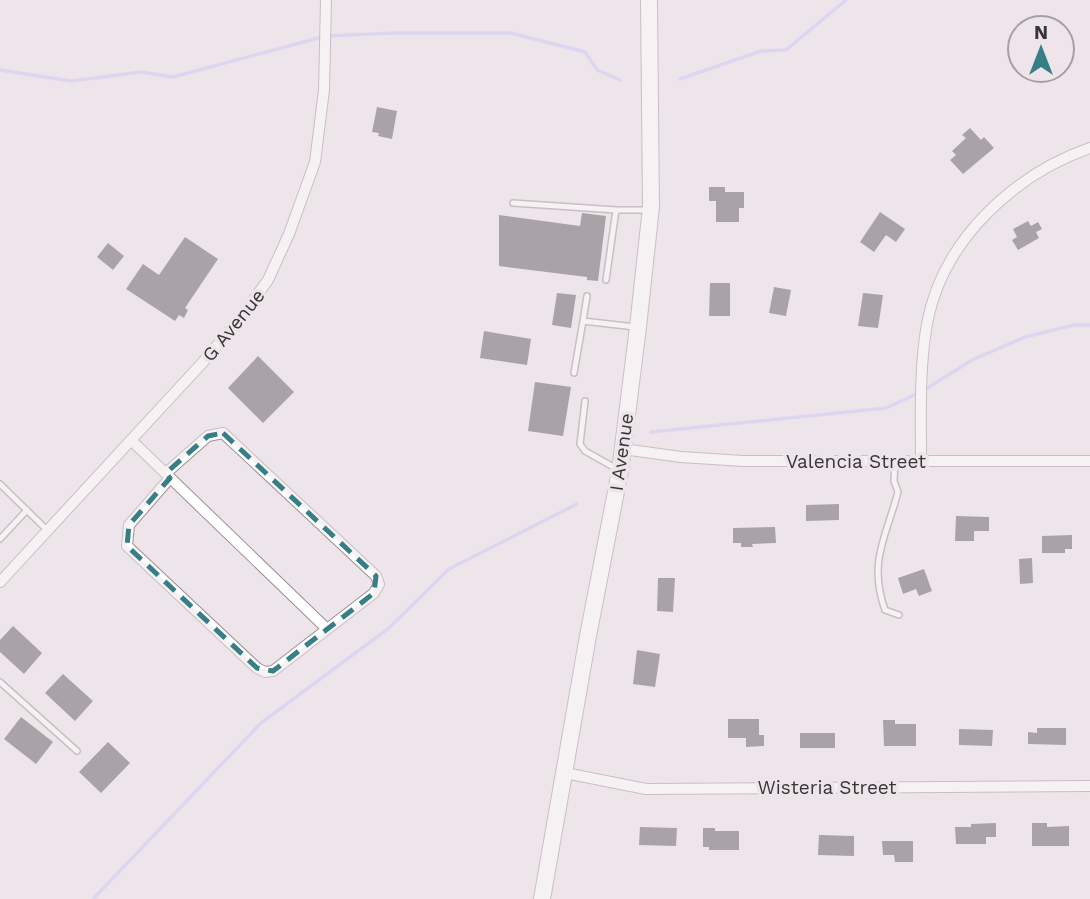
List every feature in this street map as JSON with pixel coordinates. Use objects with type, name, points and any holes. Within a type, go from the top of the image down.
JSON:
[{"type":"main road","name":"I Avenue","points":[[542,899],[620,471],[638,327],[651,210],[649,0]]},
{"type":"street","name":"G Avenue","points":[[0,582],[238,321],[268,280],[289,234],[315,162],[324,90],[326,0]]},
{"type":"street","points":[[921,462],[921,402],[928,321],[949,267],[974,227],[997,202],[1058,160],[1090,148]]},
{"type":"street","points":[[223,433],[376,576],[379,584],[374,593],[274,671],[265,673],[127,545],[129,525],[168,476],[208,436],[223,433]]},
{"type":"street","points":[[131,440],[327,629]]},
{"type":"street","name":"Valencia Street","points":[[623,449],[681,457],[743,461],[1090,461]]},
{"type":"street","name":"Wisteria Street","points":[[565,773],[646,789],[1090,786]]},
{"type":"lane","points":[[513,203],[651,210]]},
{"type":"lane","points":[[606,280],[616,210]]},
{"type":"lane","points":[[574,373],[587,296]]},
{"type":"lane","points":[[583,321],[638,327]]},
{"type":"lane","points":[[586,401],[580,444],[595,457],[620,471]]},
{"type":"lane","points":[[895,461],[894,481],[898,492],[881,541],[879,558],[880,595],[885,610],[898,615]]},
{"type":"lane","points":[[0,484],[48,531]]},
{"type":"lane","points":[[0,539],[27,510]]},
{"type":"lane","points":[[0,682],[77,751]]},
{"type":"highlighted area","points":[[223,433],[376,576],[374,593],[273,671],[257,668],[127,546],[129,525],[170,478],[166,473],[208,436]]},
{"type":"building","points":[[377,107],[397,111],[392,139],[372,132]]},
{"type":"building","points":[[970,128],[981,140],[984,137],[994,148],[963,174],[950,160],[956,155],[952,151],[966,138],[962,135]]},
{"type":"building","points":[[709,187],[725,187],[725,192],[744,192],[744,208],[739,208],[739,222],[716,222],[716,201],[709,201]]},
{"type":"building","points":[[880,212],[905,229],[896,242],[886,235],[874,252],[860,242]]},
{"type":"building","points":[[582,213],[606,216],[598,281],[587,280],[587,277],[499,266],[499,215],[580,226]]},
{"type":"building","points":[[1028,221],[1031,226],[1038,222],[1042,229],[1036,232],[1039,238],[1018,250],[1012,240],[1017,237],[1013,229]]},
{"type":"building","points":[[185,237],[218,259],[185,308],[188,310],[184,318],[179,315],[175,321],[126,289],[143,264],[159,275]]},
{"type":"building","points":[[108,243],[124,256],[113,270],[97,257]]},
{"type":"building","points":[[710,283],[730,283],[730,316],[709,316]]},
{"type":"building","points":[[774,287],[791,290],[786,316],[769,313]]},
{"type":"building","points":[[557,293],[576,295],[571,328],[552,325]]},
{"type":"building","points":[[863,293],[883,295],[878,328],[858,326]]},
{"type":"building","points":[[484,331],[531,339],[527,365],[480,358]]},
{"type":"building","points":[[258,356],[294,392],[263,423],[228,388]]},
{"type":"building","points":[[535,382],[571,387],[563,436],[528,431]]},
{"type":"building","points":[[839,504],[839,520],[806,521],[806,505]]},
{"type":"building","points":[[956,516],[989,517],[989,531],[974,531],[974,541],[955,541]]},
{"type":"building","points":[[775,527],[776,543],[741,547],[741,543],[733,543],[733,528]]},
{"type":"building","points":[[1072,535],[1072,549],[1065,549],[1065,553],[1042,553],[1042,536]]},
{"type":"building","points":[[1032,558],[1033,583],[1020,584],[1019,559]]},
{"type":"building","points":[[924,569],[932,591],[919,596],[916,589],[903,594],[898,578]]},
{"type":"building","points":[[658,578],[675,578],[673,612],[657,611]]},
{"type":"building","points":[[13,626],[42,653],[24,674],[0,652],[0,640]]},
{"type":"building","points":[[637,650],[660,654],[655,687],[633,684]]},
{"type":"building","points":[[63,674],[93,701],[75,721],[45,693]]},
{"type":"building","points":[[21,717],[53,742],[36,764],[4,739]]},
{"type":"building","points":[[728,719],[759,719],[759,735],[764,735],[764,746],[746,747],[746,738],[728,738]]},
{"type":"building","points":[[883,720],[895,720],[895,724],[916,724],[916,746],[884,746]]},
{"type":"building","points":[[1037,728],[1066,728],[1066,745],[1028,744],[1028,732],[1037,733]]},
{"type":"building","points":[[959,729],[993,730],[992,746],[959,745]]},
{"type":"building","points":[[800,733],[835,733],[835,748],[800,748]]},
{"type":"building","points":[[108,742],[130,763],[101,793],[79,772]]},
{"type":"building","points":[[996,823],[996,837],[986,837],[986,844],[956,844],[955,827]]},
{"type":"building","points":[[1032,823],[1047,823],[1047,827],[1069,826],[1069,846],[1032,846]]},
{"type":"building","points":[[640,827],[677,828],[676,846],[639,845]]},
{"type":"building","points":[[703,828],[739,831],[739,850],[709,850],[709,847],[703,847]]},
{"type":"building","points":[[819,835],[854,836],[854,856],[818,855]]},
{"type":"building","points":[[882,841],[913,841],[913,862],[895,862],[894,855],[883,855]]},
{"type":"waterway","points":[[680,79],[761,51],[786,50],[846,0]]},
{"type":"waterway","points":[[0,70],[71,81],[141,72],[173,77],[326,36],[511,33],[585,52],[597,70],[620,80]]},
{"type":"waterway","points":[[651,432],[886,408],[921,392],[972,360],[1025,337],[1074,325],[1090,325]]},
{"type":"waterway","points":[[93,899],[261,723],[389,628],[449,569],[577,504]]}]
